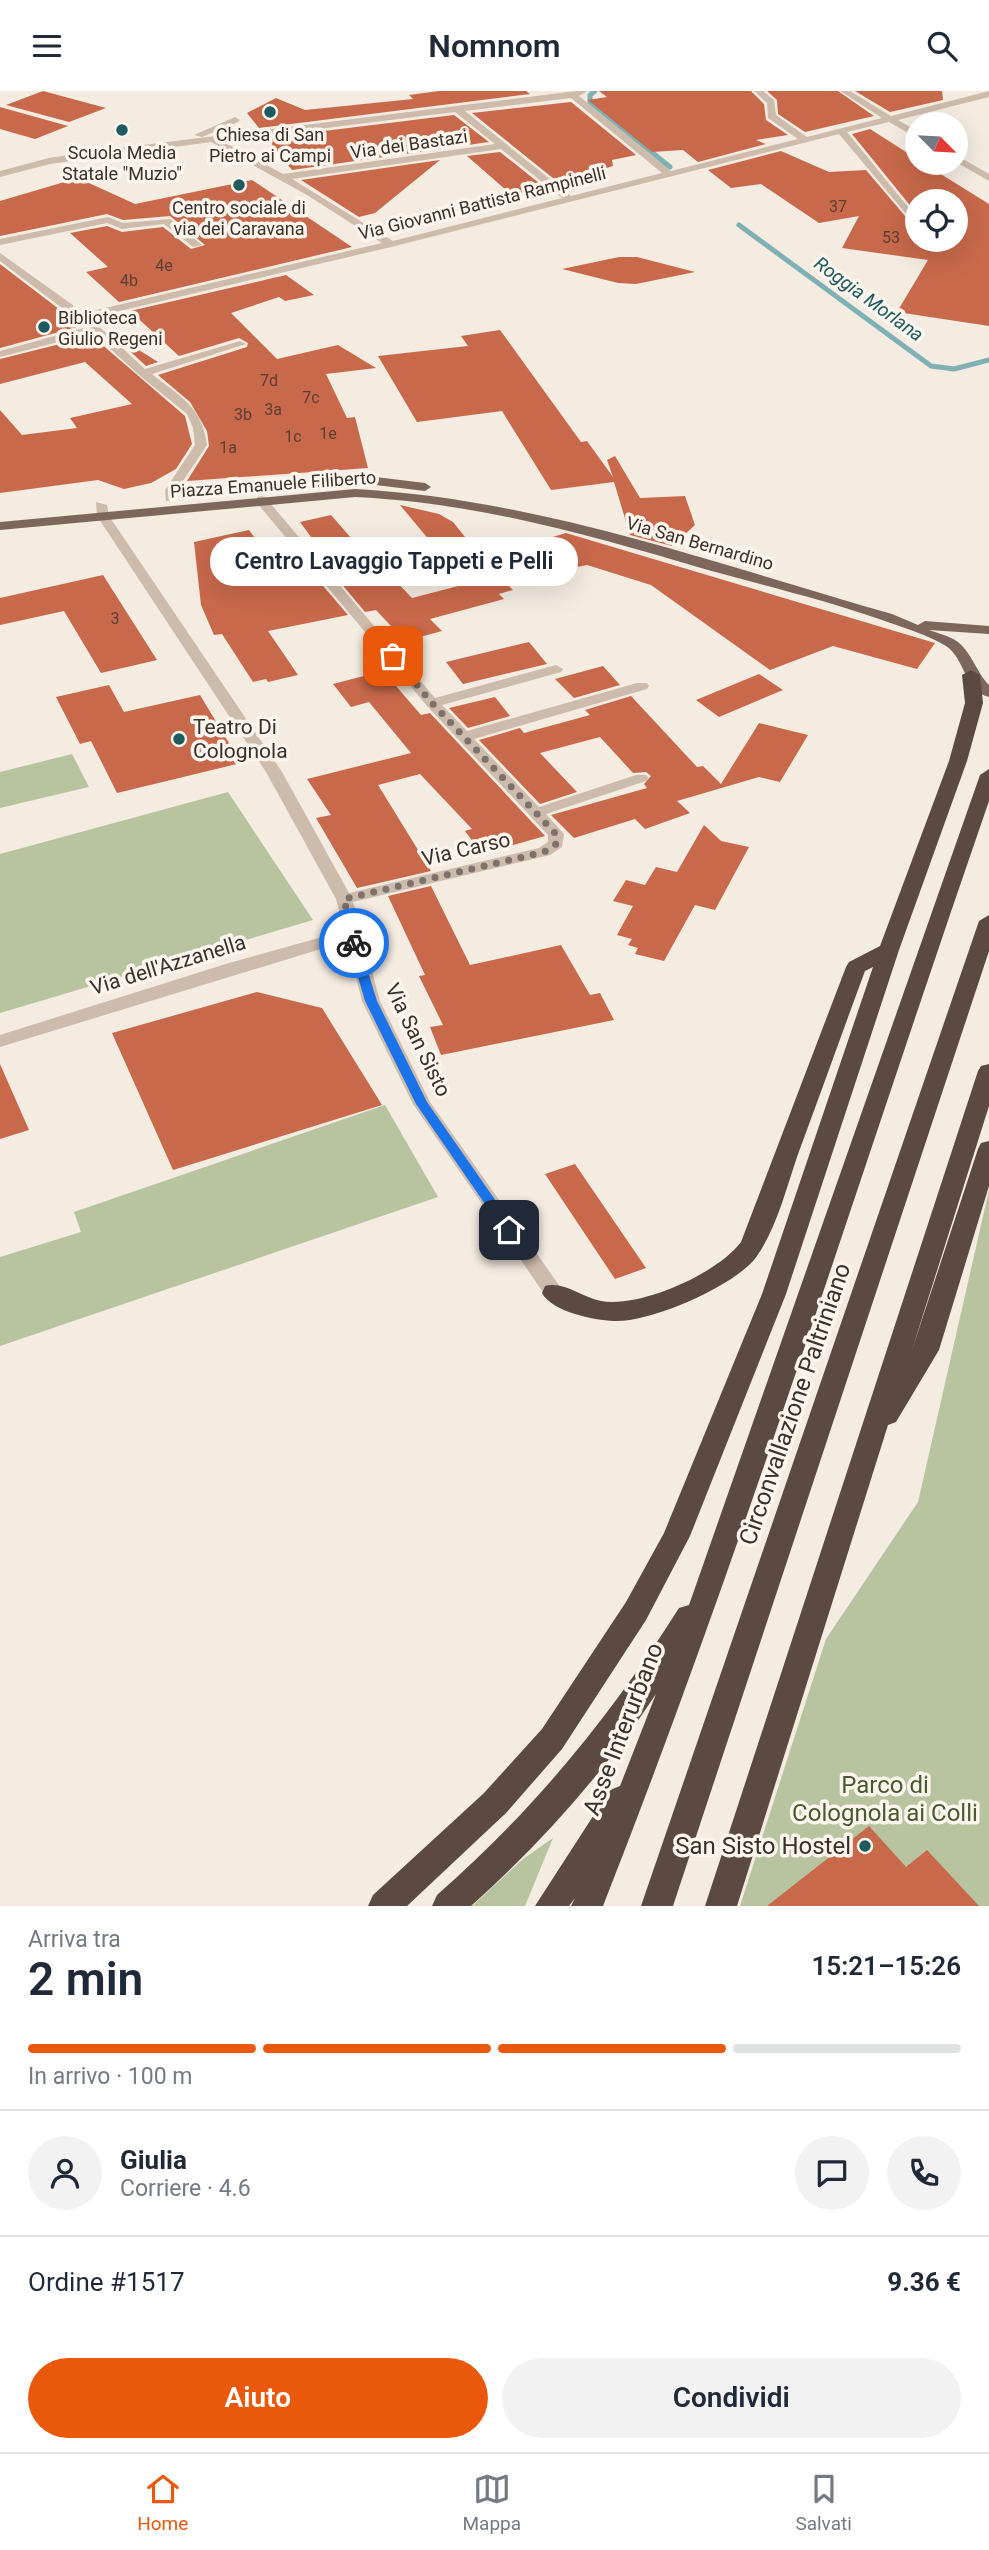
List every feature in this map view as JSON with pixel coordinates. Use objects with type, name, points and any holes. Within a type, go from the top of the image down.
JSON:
[{"type":"highway","points":[[384,1906],[495,1803],[552,1739],[636,1611],[676,1536],[764,1319],[889,950],[961,749],[974,703],[969,668]]},
{"type":"highway","name":"Circonvallazione Paltriniano","points":[[715,1573],[989,775]]},
{"type":"highway","name":"Circonvallazione Paltriniano","points":[[657,1906],[989,921]]},
{"type":"highway","points":[[554,1293],[579,1306],[620,1312],[656,1303],[710,1277],[746,1254],[762,1222],[823,1049],[856,967],[889,950]]},
{"type":"highway","points":[[823,1049],[838,1107]]},
{"type":"highway","points":[[721,1906],[989,1071]]},
{"type":"highway","points":[[868,1446],[926,1350],[989,1149]]},
{"type":"highway","points":[[448,1906],[511,1848],[607,1740],[673,1643],[715,1573]]},
{"type":"highway","name":"Asse Interurbano","points":[[587,1906],[649,1757],[715,1573]]},
{"type":"highway","points":[[551,1906],[649,1757]]},
{"type":"main road","name":"Piazza Emanuele Filiberto","points":[[0,526],[170,498],[327,480],[380,479],[484,501],[502,510]]},
{"type":"main road","name":"Piazza Emanuele Filiberto","points":[[0,515],[385,493],[502,510]]},
{"type":"main road","name":"Via San Bernardino","points":[[502,510],[563,524],[887,617],[942,628],[989,631]]},
{"type":"main road","name":"Via San Bernardino","points":[[887,617],[953,644],[989,692]]},
{"type":"main road","name":"Via San Bernardino","points":[[969,668],[970,647],[989,631]]},
{"type":"street","points":[[0,174],[61,159],[573,95],[584,91]]},
{"type":"street","points":[[758,91],[771,102],[771,116],[805,140]]},
{"type":"street","points":[[844,91],[905,128]]},
{"type":"street","name":"Via Giovanni Battista Rampinelli","points":[[82,317],[391,244],[989,94]]},
{"type":"street","points":[[573,95],[669,174]]},
{"type":"street","name":"Via dei Bastazi","points":[[457,109],[569,199]]},
{"type":"street","points":[[176,144],[235,120]]},
{"type":"street","points":[[841,131],[905,210]]},
{"type":"street","points":[[211,140],[222,143],[391,244]]},
{"type":"street","name":"Via dei Bastazi","points":[[279,178],[502,146]]},
{"type":"street","points":[[968,165],[989,178]]},
{"type":"street","points":[[0,242],[108,220],[122,226],[166,221],[197,245]]},
{"type":"street","points":[[0,256],[82,317],[143,373],[192,412],[200,428],[201,445],[171,490],[170,498]]},
{"type":"street","points":[[0,355],[81,334],[92,328]]},
{"type":"street","points":[[143,373],[240,344]]},
{"type":"street","name":"Via Carso","points":[[261,500],[432,703],[556,834],[556,844],[544,852],[344,899]]},
{"type":"street","name":"Via San Sisto","points":[[102,511],[274,772],[344,899],[351,934],[371,1001],[422,1104],[554,1293]]},
{"type":"street","points":[[432,703],[556,669]]},
{"type":"street","points":[[464,737],[642,687]]},
{"type":"street","name":"Via Carso","points":[[535,813],[641,778]]},
{"type":"street","name":"Via dell'Azzanella","points":[[0,1041],[351,934]]},
{"type":"green space","points":[[72,754],[89,787],[0,808],[0,772]]},
{"type":"green space","points":[[228,792],[313,920],[0,1013],[0,854]]},
{"type":"green space","points":[[385,1105],[438,1197],[0,1346],[0,1257],[81,1232],[74,1212]]},
{"type":"green space","name":"Parco di Colognola ai Colli","points":[[989,1190],[989,1906],[740,1906],[826,1639],[918,1502]]},
{"type":"green space","points":[[553,1838],[525,1906],[472,1906],[523,1859]]},
{"type":"building","points":[[43,91],[106,108],[69,122],[6,105]]},
{"type":"building","points":[[439,91],[526,91],[530,94],[259,128],[247,113],[276,98],[305,110],[413,99],[409,95]]},
{"type":"building","points":[[599,91],[751,91],[764,104],[766,120],[788,135],[756,140],[766,144],[698,162],[683,150],[652,152],[588,100],[607,97]]},
{"type":"building","points":[[767,91],[838,91],[874,116],[805,132],[778,114],[777,100]]},
{"type":"building","points":[[855,91],[942,91],[943,100],[890,112]]},
{"type":"building","points":[[571,102],[636,155],[612,160],[613,166],[559,183],[472,113]]},
{"type":"building","points":[[0,107],[68,126],[35,139],[0,129]]},
{"type":"building","points":[[454,115],[489,142],[292,170],[267,138]]},
{"type":"building","points":[[870,129],[905,151],[905,175],[942,175],[965,189],[905,189],[905,199],[852,134]]},
{"type":"building","points":[[781,151],[829,172],[866,170],[905,216],[905,252],[968,252],[968,191],[989,204],[989,326],[897,312],[928,260],[842,248],[859,216],[819,223],[761,184],[731,188],[708,170]]},
{"type":"building","points":[[500,152],[544,187],[513,196],[467,156]]},
{"type":"building","points":[[440,160],[375,213],[359,217],[301,180]]},
{"type":"building","points":[[78,178],[135,204],[252,180],[352,247],[119,302],[86,272],[108,267],[70,233],[107,226],[122,232],[163,227],[191,249],[205,245],[170,216],[123,220],[107,214],[0,236],[0,201]]},
{"type":"building","points":[[619,257],[637,257],[695,272],[636,284],[618,283],[562,269]]},
{"type":"building","points":[[0,264],[81,326],[0,348]]},
{"type":"building","points":[[286,275],[314,295],[285,301],[279,297],[231,313],[277,359],[338,345],[376,368],[326,374],[347,418],[355,417],[368,468],[187,481],[209,446],[207,431],[190,402],[158,375],[247,347],[248,343],[239,338],[179,356],[130,311]]},
{"type":"building","points":[[107,330],[158,362],[146,366]]},
{"type":"building","points":[[500,330],[581,442],[587,441],[613,477],[607,460],[615,456],[640,498],[685,496],[695,525],[672,546],[630,535],[614,482],[551,490],[502,411],[417,422],[378,356],[468,346],[461,336]]},
{"type":"building","points":[[92,336],[185,416],[192,444],[176,469],[151,483],[124,489],[98,480],[0,493],[0,410],[22,435],[77,428],[70,418],[132,404],[85,362],[0,384],[0,359]]},
{"type":"building","points":[[400,505],[439,514],[453,522],[482,558],[566,533],[935,643],[917,669],[833,646],[770,670],[651,585],[587,565],[505,582],[513,590],[499,594],[504,599],[430,619],[442,631],[405,641],[376,610],[365,612],[319,557],[325,556],[300,522],[331,515],[386,578],[392,577],[412,598],[466,584]]},
{"type":"building","points":[[249,530],[272,561],[300,559],[348,615],[268,631],[298,675],[268,682],[266,679],[253,682],[222,634],[214,635],[201,605],[194,542]]},
{"type":"building","points":[[103,575],[157,660],[101,673],[64,611],[0,625],[0,598]]},
{"type":"building","points":[[529,642],[547,664],[463,684],[446,662]]},
{"type":"building","points":[[603,666],[620,685],[574,698],[555,679]]},
{"type":"building","points":[[383,671],[421,715],[430,713],[545,836],[482,854],[465,831],[472,829],[420,774],[378,785],[431,871],[357,888],[316,818],[331,815],[307,779],[411,753],[369,702],[351,707],[333,684]]},
{"type":"building","points":[[759,674],[783,690],[719,717],[696,700]]},
{"type":"building","points":[[109,685],[124,712],[200,695],[241,763],[117,793],[91,741],[80,744],[56,697]]},
{"type":"building","points":[[631,696],[697,767],[703,766],[721,784],[759,723],[808,735],[780,782],[759,777],[677,801],[690,813],[645,829],[635,819],[574,838],[551,815],[647,788],[644,784],[651,776],[646,772],[633,773],[600,737],[540,753],[577,792],[540,804],[479,740],[520,728],[524,733],[590,715],[585,710]]},
{"type":"building","points":[[495,697],[510,716],[468,728],[449,708]]},
{"type":"building","points":[[704,825],[721,841],[749,847],[715,910],[695,905],[664,961],[635,954],[638,948],[628,945],[632,939],[617,935],[633,906],[613,901],[626,880],[645,885],[656,867],[677,872]]},
{"type":"building","points":[[431,886],[470,965],[561,945],[590,995],[600,993],[614,1020],[441,1055],[430,1027],[443,1025],[419,976],[425,975],[388,896]]},
{"type":"building","points":[[257,992],[322,1008],[382,1105],[173,1170],[112,1033]]},
{"type":"building","points":[[0,1064],[29,1130],[0,1139]]},
{"type":"building","points":[[575,1164],[646,1268],[615,1279],[545,1174]]},
{"type":"building","name":"San Sisto Hostel","points":[[869,1826],[906,1867],[927,1850],[979,1906],[767,1906]]},
{"type":"waterway","name":"Roggia Morlana","points":[[595,91],[590,95],[590,102],[670,167]]},
{"type":"waterway","name":"Roggia Morlana","points":[[739,225],[931,366],[954,369],[989,360]]},
{"type":"way so far","points":[[354,943],[344,899],[544,852],[556,844],[556,834],[432,703],[393,656]]},
{"type":"place","name":"Chiesa di San Pietro ai Campi","points":[[270,112]]},
{"type":"place","name":"Scuola Media Statale \"Muzio\"","points":[[122,130]]},
{"type":"place","name":"Centro sociale di via dei Caravana","points":[[239,185]]},
{"type":"place","name":"Biblioteca Giulio Regeni","points":[[44,327]]},
{"type":"place","name":"Centro Lavaggio Tappeti e Pelli","points":[[393,656]]},
{"type":"place","name":"Teatro Di Colognola","points":[[179,739]]},
{"type":"place","name":"San Sisto Hostel","points":[[865,1846]]},
{"type":"route","points":[[354,943],[371,1001],[422,1104],[509,1230]]}]
